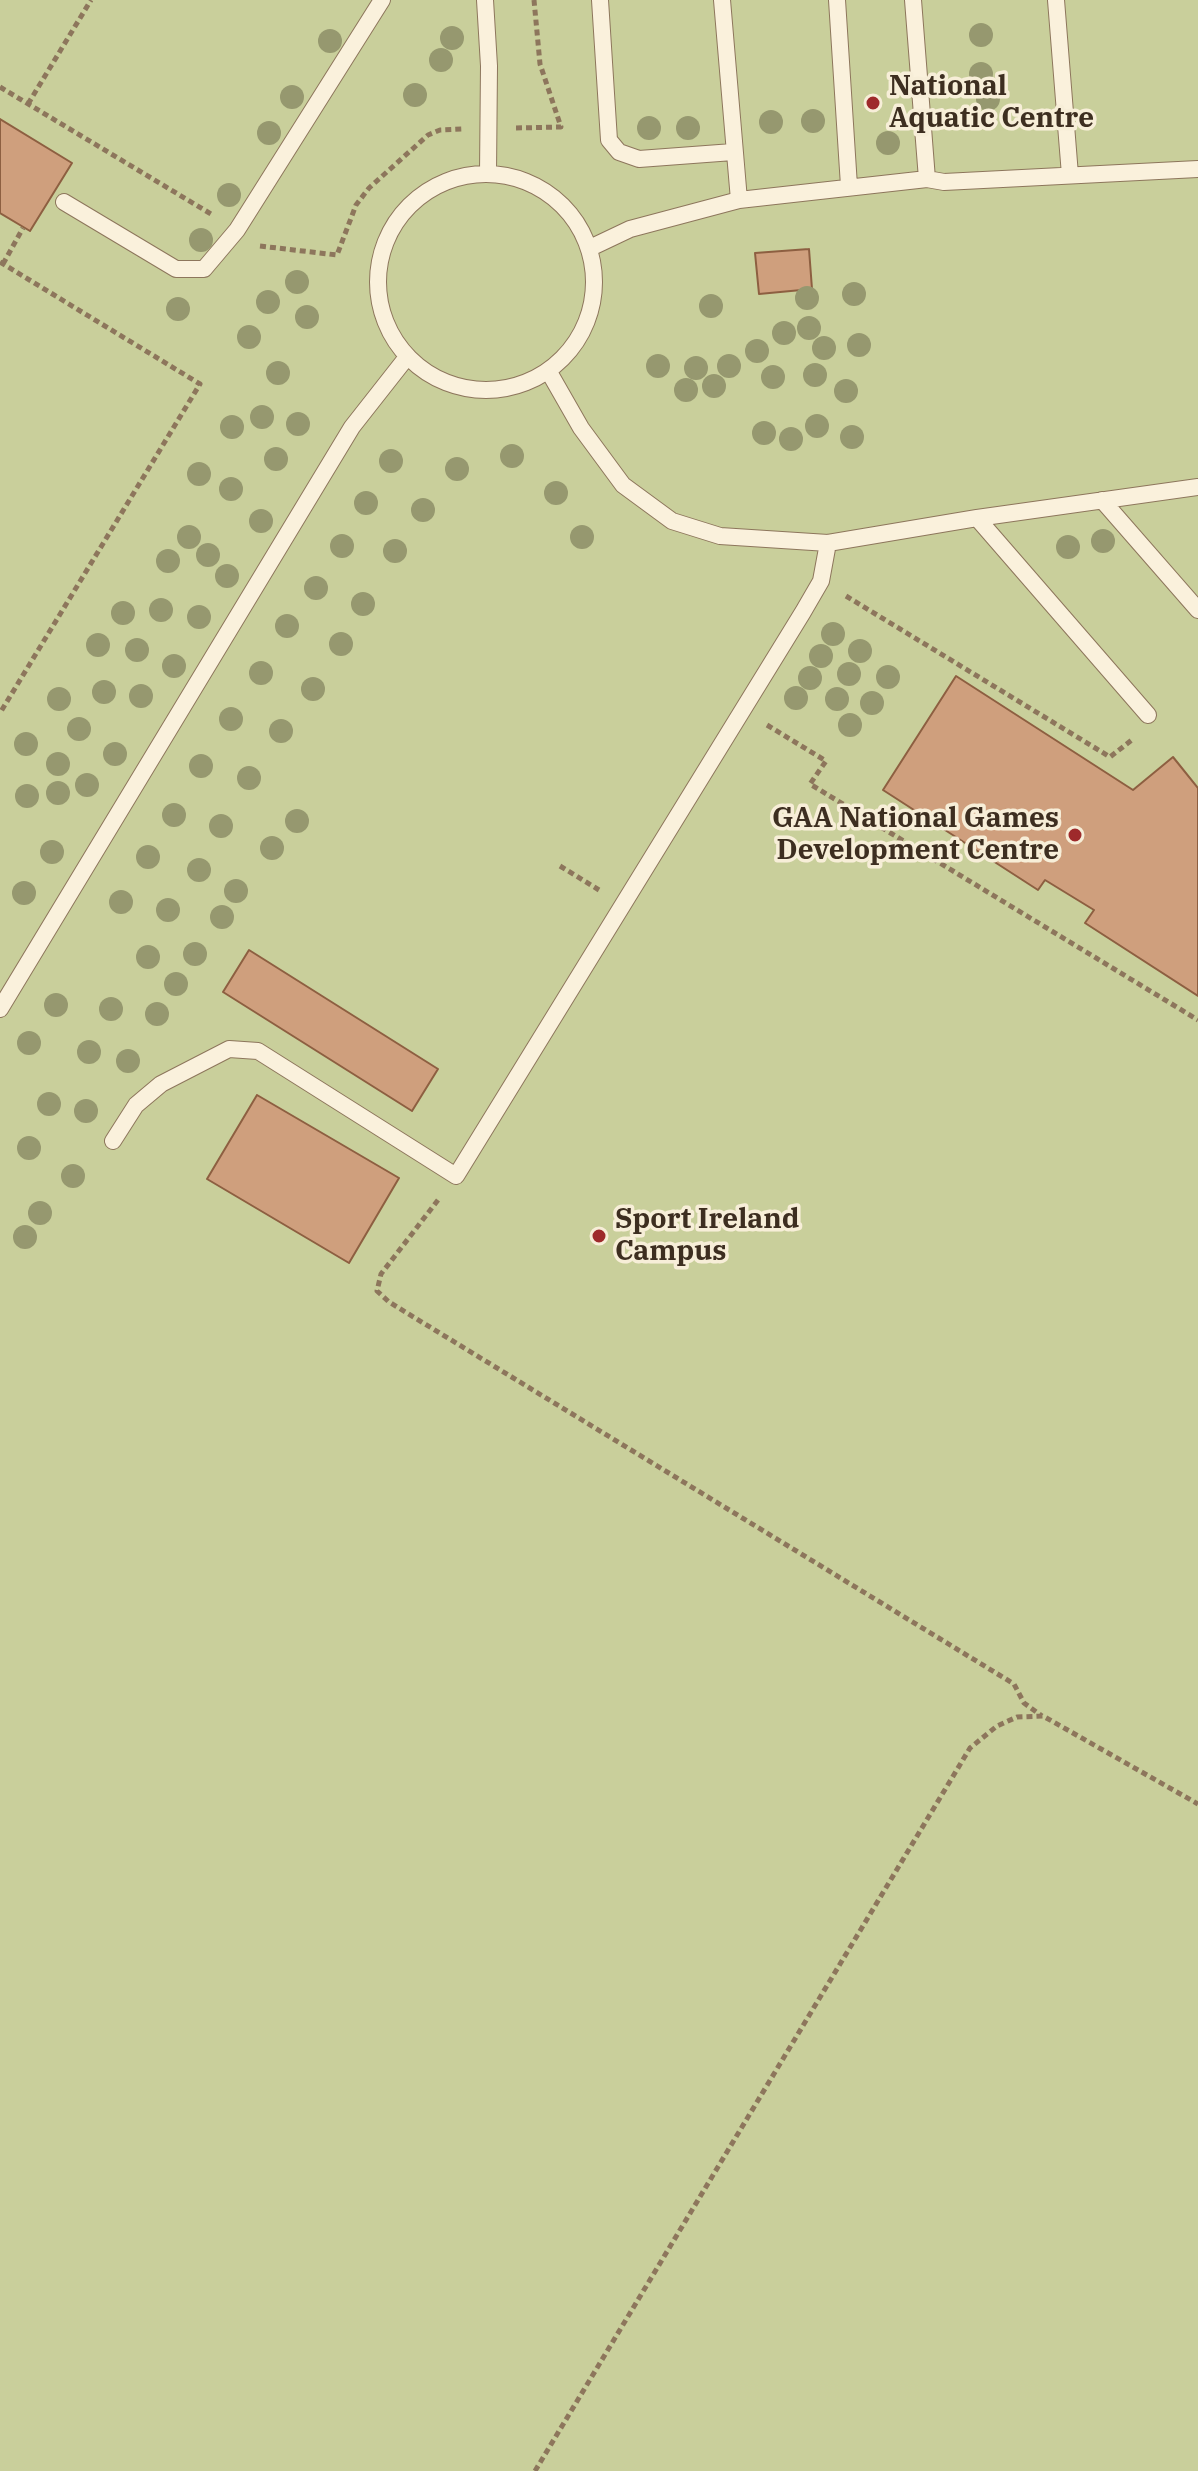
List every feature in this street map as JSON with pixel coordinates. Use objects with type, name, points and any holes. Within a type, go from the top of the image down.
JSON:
[{"type":"lane","points":[[64,202],[176,269],[204,269],[237,230],[382,0]]},
{"type":"lane","points":[[485,0],[488,28],[488,173]]},
{"type":"lane","points":[[600,0],[609,140],[619,152],[639,159],[733,152]]},
{"type":"lane","points":[[722,0],[739,200]]},
{"type":"lane","points":[[837,0],[849,186]]},
{"type":"lane","points":[[913,0],[927,179]]},
{"type":"lane","points":[[1056,0],[1070,175]]},
{"type":"lane","points":[[590,248],[630,229],[739,200],[927,179],[944,182],[1198,169]]},
{"type":"lane","points":[[488,173],[521,178],[551,194],[575,218],[590,248],[595,282],[590,317],[574,347],[549,372],[521,385],[490,391],[460,388],[431,377],[407,357],[387,327],[377,292],[380,255],[395,222],[419,195],[452,178],[488,173]]},
{"type":"lane","points":[[0,1009],[352,427],[407,357]]},
{"type":"lane","points":[[549,372],[581,428],[623,485],[672,521],[720,536],[828,543],[977,518],[1198,487]]},
{"type":"lane","points":[[1102,500],[1198,610]]},
{"type":"lane","points":[[977,518],[1148,715]]},
{"type":"lane","points":[[113,1141],[136,1105],[161,1084],[229,1049],[258,1051],[456,1176],[821,581],[828,543]]},
{"type":"path","points":[[28,104],[91,0]]},
{"type":"path","points":[[0,87],[260,246],[337,255],[345,229],[362,197],[428,135],[440,130],[561,127],[540,64],[534,0]]},
{"type":"path","points":[[0,713],[200,384],[1,263],[23,228]]},
{"type":"path","points":[[821,581],[1110,757],[1154,722],[1148,715]]},
{"type":"path","points":[[743,710],[826,761],[810,784],[1198,1020]]},
{"type":"path","points":[[560,866],[623,905]]},
{"type":"path","points":[[456,1176],[381,1274],[377,1291],[389,1302],[1014,1684],[1024,1703],[1043,1716],[1198,1804]]},
{"type":"path","points":[[535,2471],[970,1748],[1007,1721],[1017,1717],[1043,1716]]},
{"type":"green space","name":"Sport Ireland Campus","points":[[0,0],[1198,0],[1198,2471],[0,2471]]},
{"type":"building","points":[[0,119],[72,163],[30,231],[0,213]]},
{"type":"building","points":[[809,249],[812,289],[759,294],[755,253]]},
{"type":"building","name":"GAA National Games Development Centre","points":[[956,676],[1133,790],[1173,757],[1198,788],[1198,996],[1085,923],[1094,910],[1045,880],[1038,890],[883,790]]},
{"type":"building","points":[[249,950],[438,1069],[412,1111],[223,992]]},
{"type":"building","points":[[257,1095],[399,1178],[349,1263],[207,1179]]},
{"type":"place","name":"National Aquatic Centre","points":[[873,103]]},
{"type":"place","name":"GAA National Games Development Centre","points":[[1075,835]]},
{"type":"place","name":"Sport Ireland Campus","points":[[599,1236]]}]
